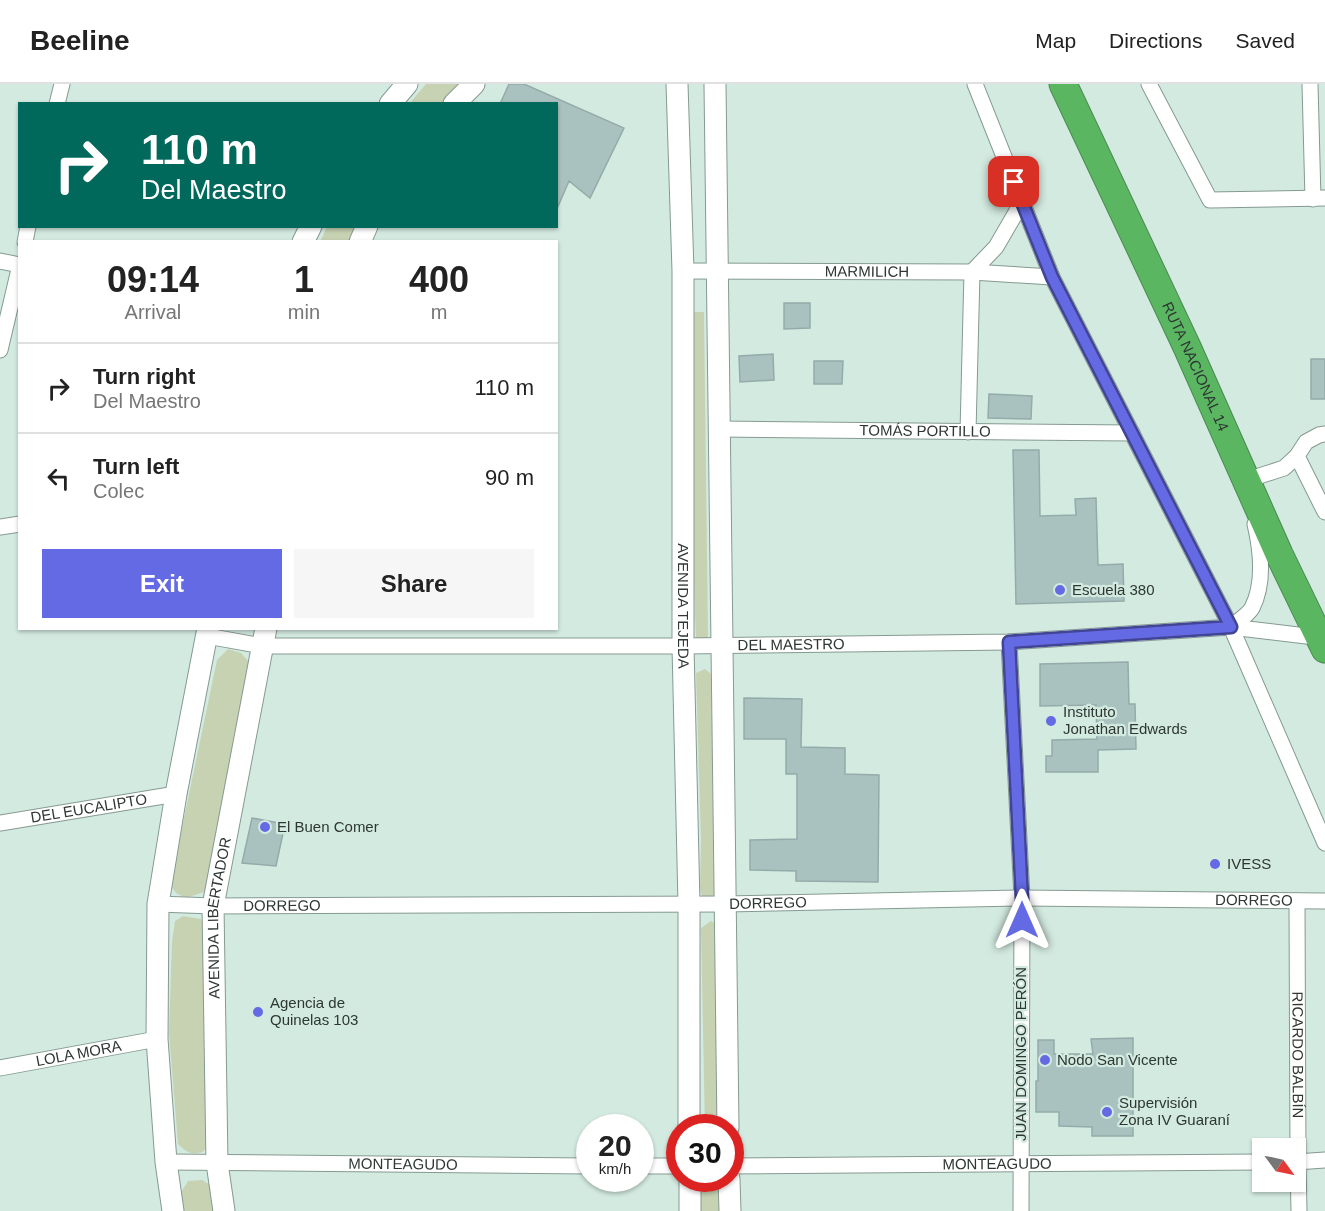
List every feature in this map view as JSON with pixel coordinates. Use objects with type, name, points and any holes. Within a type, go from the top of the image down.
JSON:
[{"type":"highway","name":"RUTA NACIONAL 14","points":[[1063,84],[1187,347],[1279,554],[1323,641]]},
{"type":"main road","points":[[392,102],[407,84]]},
{"type":"main road","points":[[456,102],[474,84]]},
{"type":"main road","name":"AVENIDA TEJEDA","points":[[677,84],[682,271],[683,646],[689,1114]]},
{"type":"main road","points":[[715,84],[728,1114]]},
{"type":"main road","points":[[173,1211],[166,1162],[157,1039],[158,904],[207,632]]},
{"type":"main road","name":"AVENIDA LIBERTADOR","points":[[224,1211],[217,1163],[213,906],[264,637]]},
{"type":"main road","points":[[690,1192],[690,1211]]},
{"type":"main road","points":[[729,1192],[730,1211]]},
{"type":"street","points":[[58,102],[62,84]]},
{"type":"street","points":[[975,84],[1052,277],[1231,627],[1325,843]]},
{"type":"street","points":[[1149,84],[1210,200],[1319,199],[1310,84]]},
{"type":"street","points":[[968,432],[972,273],[996,247],[1022,202]]},
{"type":"street","points":[[0,261],[18,265]]},
{"type":"street","points":[[0,350],[18,269]]},
{"type":"street","name":"MARMILICH","points":[[682,271],[972,273],[1052,277]]},
{"type":"street","name":"TOMÁS PORTILLO","points":[[719,429],[1132,433]]},
{"type":"street","points":[[1231,627],[1251,609],[1259,587],[1260,549],[1248,482],[1284,468],[1306,442],[1325,434]]},
{"type":"street","points":[[1296,456],[1325,512]]},
{"type":"street","points":[[0,527],[18,524]]},
{"type":"street","name":"DEL MAESTRO","points":[[207,632],[264,637],[683,646],[1009,642],[1231,627],[1323,641]]},
{"type":"street","name":"JUAN DOMINGO PERÓN","points":[[1009,642],[1022,898],[1021,1211]]},
{"type":"street","name":"DEL EUCALIPTO","points":[[0,823],[177,794]]},
{"type":"street","name":"DORREGO","points":[[158,904],[213,906],[725,904],[1022,898],[1325,901]]},
{"type":"street","name":"RICARDO BALBÍN","points":[[1297,901],[1297,1138]]},
{"type":"street","name":"LOLA MORA","points":[[0,1068],[157,1039]]},
{"type":"street","points":[[1306,1161],[1325,1160]]},
{"type":"street","name":"MONTEAGUDO","points":[[166,1162],[576,1166]]},
{"type":"street","name":"MONTEAGUDO","points":[[744,1166],[1252,1162]]},
{"type":"street","name":"RICARDO BALBÍN","points":[[1298,1192],[1299,1211]]},
{"type":"green space","points":[[426,84],[466,84],[448,102],[411,102]]},
{"type":"green space","points":[[327,228],[355,228],[350,240],[321,240]]},
{"type":"green space","points":[[694,312],[704,312],[708,638],[696,638],[693,561],[692,337]]},
{"type":"green space","points":[[228,649],[241,653],[248,661],[248,669],[207,891],[186,898],[176,893],[170,885],[217,660]]},
{"type":"green space","points":[[705,669],[711,674],[714,896],[709,900],[703,899],[700,889],[701,839],[696,673]]},
{"type":"green space","points":[[183,916],[201,919],[205,928],[203,954],[211,1109],[209,1143],[203,1152],[195,1153],[187,1151],[178,1144],[169,1033],[172,942],[175,921]]},
{"type":"green space","points":[[711,921],[717,925],[719,1114],[705,1114],[701,928]]},
{"type":"green space","points":[[202,1180],[212,1186],[214,1211],[183,1211],[180,1194],[188,1181]]},
{"type":"green space","points":[[700,1192],[718,1192],[719,1211],[701,1211]]},
{"type":"building","points":[[509,84],[524,84],[624,128],[590,198],[569,181],[558,206],[558,102],[501,102]]},
{"type":"building","points":[[784,303],[810,303],[810,328],[784,329]]},
{"type":"building","points":[[773,354],[774,380],[740,382],[739,356]]},
{"type":"building","points":[[1311,359],[1325,359],[1325,399],[1311,399]]},
{"type":"building","points":[[814,361],[843,361],[842,384],[814,384]]},
{"type":"building","points":[[989,394],[1032,396],[1031,419],[988,418]]},
{"type":"building","points":[[1013,450],[1039,450],[1040,516],[1076,515],[1075,499],[1096,498],[1098,565],[1123,564],[1124,601],[1016,604]]},
{"type":"building","points":[[1128,662],[1129,704],[1135,704],[1136,749],[1098,750],[1098,772],[1046,772],[1046,756],[1052,756],[1052,740],[1097,739],[1096,705],[1040,706],[1040,664]]},
{"type":"building","points":[[744,698],[802,699],[801,747],[845,748],[845,774],[879,775],[878,882],[796,881],[796,871],[750,870],[750,840],[797,839],[797,774],[786,774],[786,739],[744,739]]},
{"type":"building","points":[[252,818],[285,824],[276,866],[242,863]]},
{"type":"building","points":[[1133,1038],[1133,1136],[1092,1136],[1092,1127],[1059,1126],[1059,1112],[1036,1112],[1038,1040],[1054,1040],[1054,1054],[1093,1054],[1091,1039]]},
{"type":"place","name":"Escuela 380","points":[[1060,590]]},
{"type":"place","name":"Instituto Jonathan Edwards","points":[[1051,721]]},
{"type":"place","name":"El Buen Comer","points":[[265,827]]},
{"type":"place","name":"IVESS","points":[[1215,864]]},
{"type":"place","name":"Agencia de Quinelas 103","points":[[258,1012]]},
{"type":"place","name":"Nodo San Vicente","points":[[1045,1060]]},
{"type":"place","name":"Supervisión Zona IV Guaraní","points":[[1107,1112]]},
{"type":"route","points":[[1014,182],[1052,277],[1231,627],[1009,642],[1022,920]]}]
